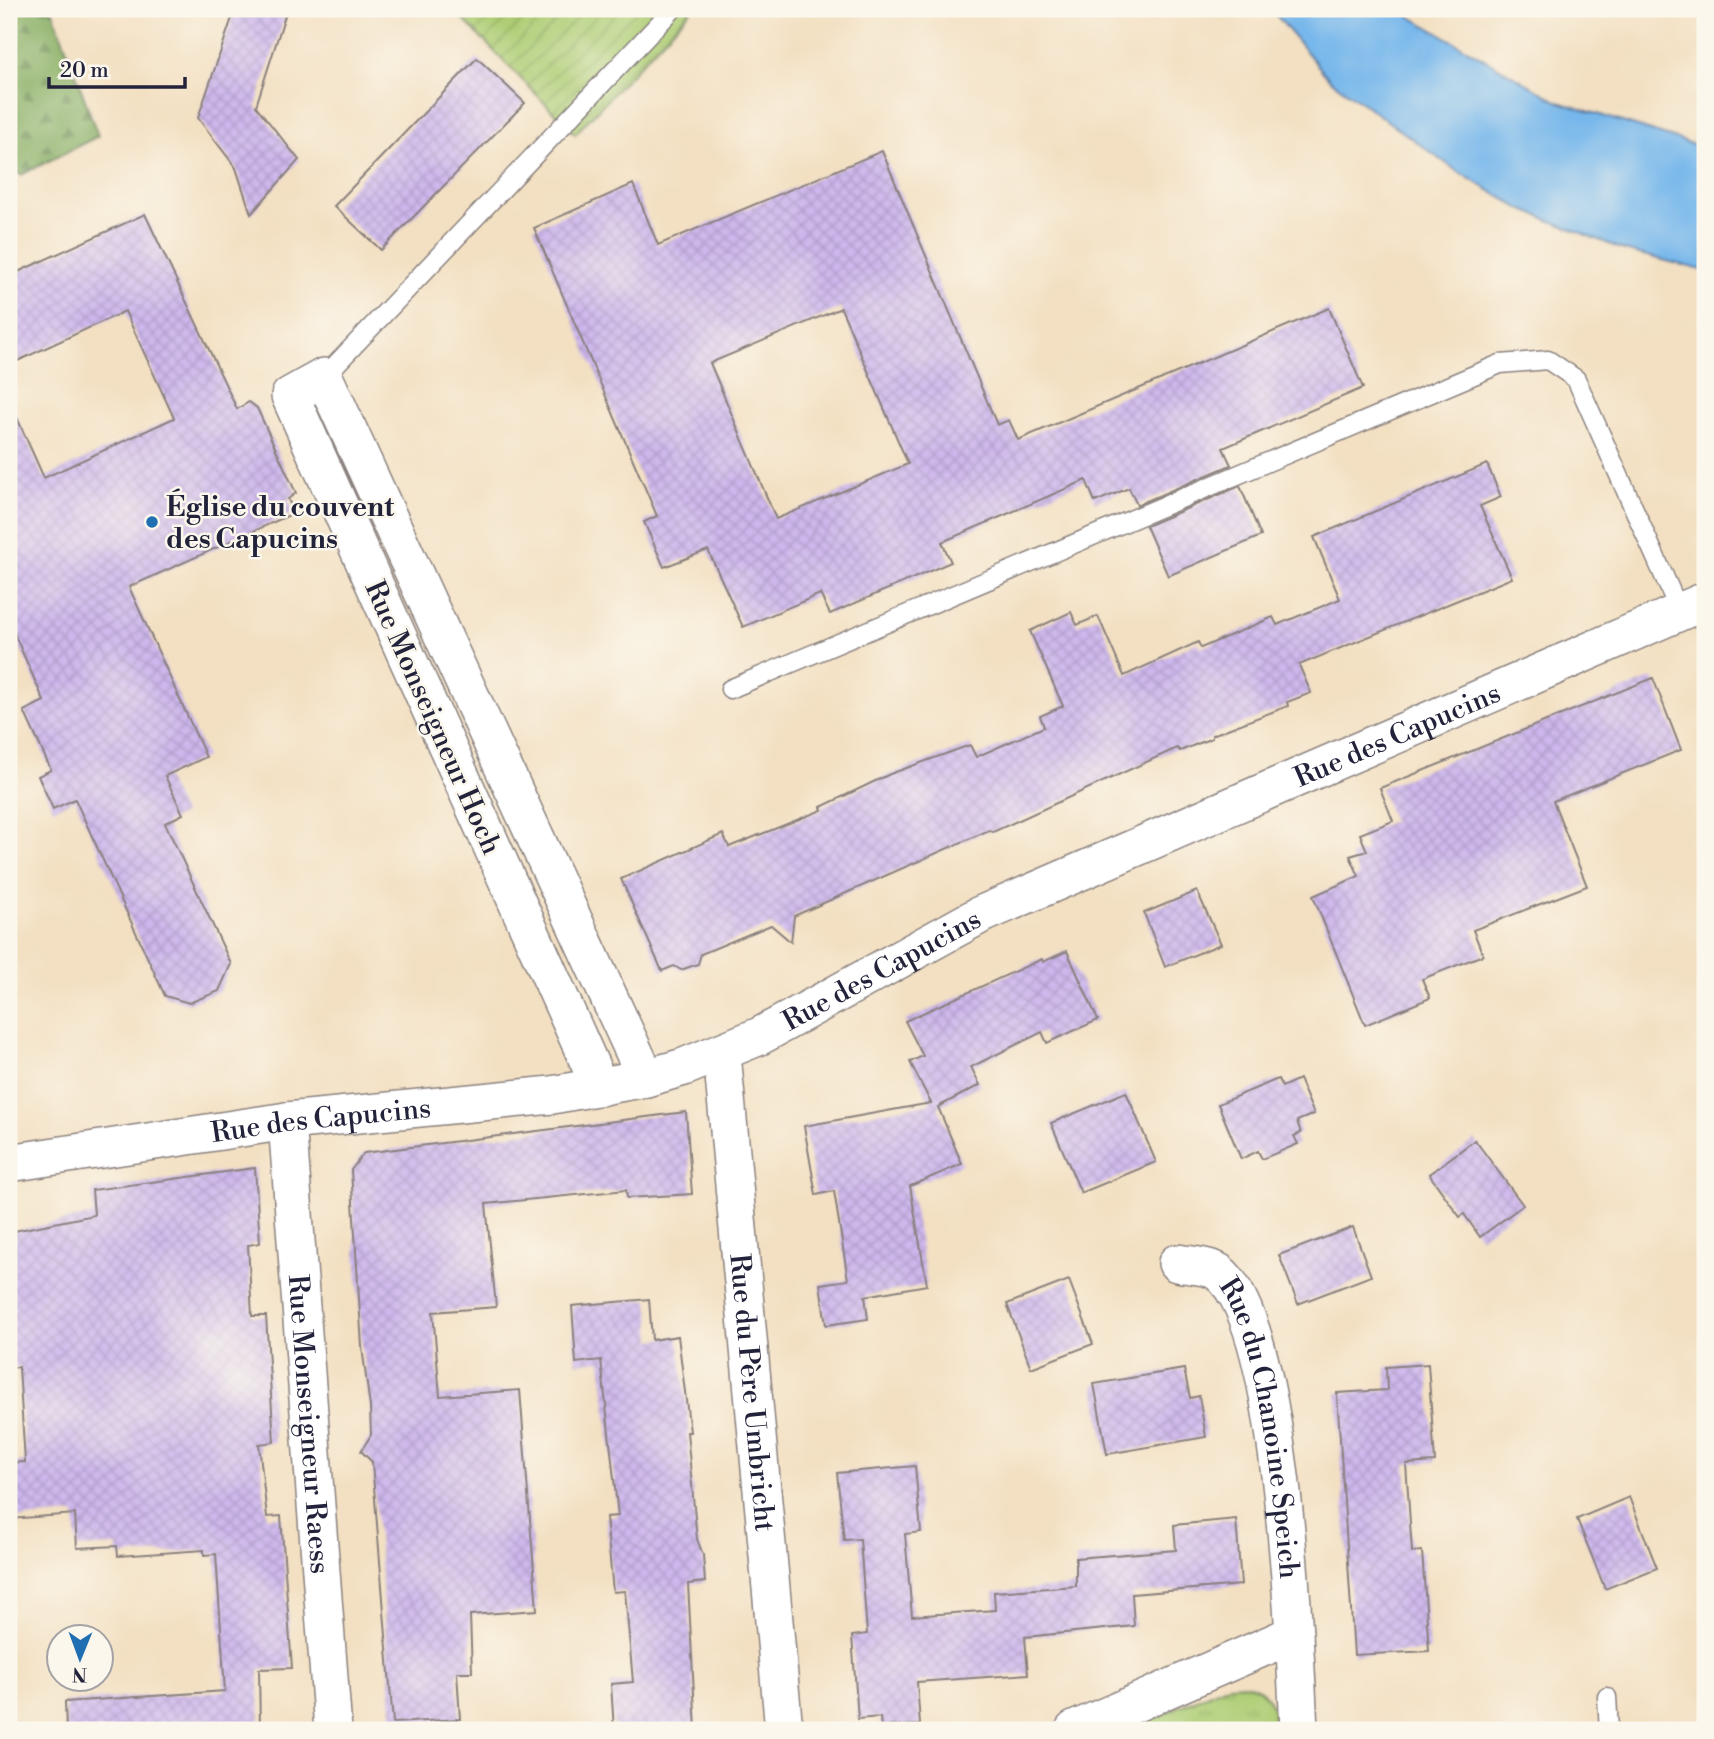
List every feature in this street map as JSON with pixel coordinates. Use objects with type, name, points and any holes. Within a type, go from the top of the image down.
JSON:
[{"type":"street","name":"Rue Monseigneur Hoch","points":[[600,1087],[290,396],[324,377],[646,1078]]},
{"type":"street","name":"Rue des Capucins","points":[[9,1163],[287,1121],[552,1095],[646,1078],[722,1054],[980,915],[1693,607]]},
{"type":"street","name":"Rue du Père Umbricht","points":[[722,1054],[784,1730]]},
{"type":"street","name":"Rue Monseigneur Raess","points":[[287,1121],[333,1730]]},
{"type":"street","name":"Rue du Chanoine Speich","points":[[1177,1262],[1217,1272],[1237,1297],[1256,1342],[1284,1502],[1299,1730]]},
{"type":"street","points":[[1074,1730],[1294,1634]]},
{"type":"lane","points":[[324,377],[673,9]]},
{"type":"lane","points":[[730,689],[1500,364],[1548,360],[1576,379],[1693,607]]},
{"type":"lane","points":[[1606,1698],[1609,1730]]},
{"type":"green space","points":[[9,9],[52,9],[98,136],[21,175],[9,167]]},
{"type":"green space","points":[[453,9],[692,9],[575,134]]},
{"type":"green space","points":[[1246,1684],[1261,1691],[1269,1701],[1275,1730],[1125,1730],[1229,1685]]},
{"type":"water","points":[[1271,9],[1397,9],[1559,102],[1705,148],[1705,271],[1624,250],[1521,209],[1457,171],[1329,79]]},
{"type":"building","points":[[235,9],[287,9],[256,106],[299,160],[251,214],[236,168],[198,118]]},
{"type":"building","points":[[477,58],[525,103],[381,250],[334,206]]},
{"type":"building","points":[[882,151],[997,425],[1009,420],[1018,440],[1329,308],[1363,388],[1223,448],[1231,465],[1137,505],[1129,488],[1095,502],[1086,480],[942,542],[951,562],[830,614],[820,594],[743,627],[708,550],[664,567],[644,522],[657,516],[534,228],[633,184],[658,245]],"holes":[[[841,308],[908,464],[776,519],[710,363]]]},
{"type":"building","points":[[145,214],[237,409],[249,402],[257,408],[296,493],[288,499],[294,513],[129,587],[206,757],[165,776],[183,814],[165,823],[231,964],[219,991],[189,1003],[165,996],[75,799],[53,809],[38,776],[51,770],[24,711],[44,701],[9,622],[9,400],[44,478],[174,418],[125,311],[9,365],[9,276]]},
{"type":"building","points":[[1487,464],[1501,497],[1480,506],[1512,578],[1299,665],[1311,693],[1287,702],[1288,706],[1212,735],[1212,738],[1180,751],[1177,748],[993,832],[989,830],[794,916],[791,942],[771,925],[701,954],[698,964],[681,970],[674,966],[662,971],[621,879],[723,834],[729,847],[822,810],[821,807],[890,774],[970,745],[976,757],[1044,727],[1040,716],[1063,706],[1030,631],[1071,612],[1077,625],[1098,616],[1124,676],[1198,642],[1201,648],[1273,617],[1277,625],[1340,599],[1314,537]]},
{"type":"building","points":[[1240,486],[1261,536],[1168,576],[1146,526]]},
{"type":"building","points":[[1653,678],[1681,750],[1553,801],[1587,886],[1473,930],[1483,955],[1422,979],[1430,998],[1365,1025],[1313,896],[1359,876],[1350,856],[1367,851],[1360,834],[1393,821],[1380,788]]},
{"type":"building","points":[[1197,891],[1221,944],[1165,967],[1144,913]]},
{"type":"building","points":[[1067,951],[1098,1020],[1047,1043],[1042,1032],[971,1067],[980,1085],[938,1107],[962,1164],[910,1186],[927,1285],[865,1296],[868,1319],[826,1325],[820,1284],[848,1280],[834,1191],[816,1195],[804,1126],[931,1103],[910,1062],[923,1056],[905,1021],[1042,959],[1043,962]]},
{"type":"building","points":[[1278,1079],[1282,1087],[1299,1079],[1314,1114],[1297,1121],[1301,1133],[1294,1136],[1298,1144],[1262,1159],[1258,1151],[1241,1159],[1218,1104]]},
{"type":"building","points":[[1126,1092],[1156,1162],[1081,1193],[1051,1123]]},
{"type":"building","points":[[686,1112],[692,1194],[627,1198],[626,1190],[486,1204],[496,1307],[433,1312],[440,1396],[520,1390],[537,1610],[470,1615],[472,1672],[457,1672],[460,1719],[393,1723],[372,1462],[361,1451],[371,1435],[362,1347],[351,1170],[364,1153]]},
{"type":"building","points":[[1475,1140],[1523,1205],[1480,1237],[1464,1214],[1460,1217],[1429,1174]]},
{"type":"building","points":[[255,1168],[260,1243],[248,1245],[252,1316],[266,1316],[274,1442],[259,1444],[267,1517],[281,1516],[292,1668],[259,1669],[260,1730],[66,1730],[65,1702],[225,1691],[216,1554],[204,1555],[204,1550],[118,1556],[117,1546],[77,1548],[75,1514],[9,1519],[9,1463],[25,1462],[19,1367],[9,1368],[9,1232],[94,1215],[92,1190]]},
{"type":"building","points":[[1353,1227],[1371,1276],[1298,1304],[1279,1255]]},
{"type":"building","points":[[1069,1280],[1093,1344],[1031,1368],[1007,1304]]},
{"type":"building","points":[[649,1299],[652,1340],[678,1336],[690,1432],[687,1432],[697,1539],[703,1555],[705,1582],[688,1584],[696,1730],[614,1730],[611,1684],[633,1682],[625,1591],[613,1592],[606,1517],[618,1516],[601,1360],[576,1363],[572,1306]]},
{"type":"building","points":[[1428,1364],[1435,1462],[1406,1464],[1412,1552],[1422,1551],[1429,1651],[1354,1655],[1337,1393],[1387,1390],[1386,1367]]},
{"type":"building","points":[[1184,1369],[1190,1398],[1199,1396],[1206,1437],[1107,1454],[1094,1384]]},
{"type":"building","points":[[915,1466],[921,1532],[905,1534],[912,1616],[995,1610],[994,1592],[1076,1586],[1076,1558],[1176,1550],[1174,1525],[1236,1519],[1241,1585],[1132,1594],[1134,1626],[1025,1637],[1028,1674],[917,1682],[920,1725],[881,1727],[880,1717],[858,1719],[852,1636],[867,1634],[860,1539],[844,1540],[837,1473]]},
{"type":"building","points":[[1629,1497],[1657,1568],[1605,1589],[1577,1519]]},
{"type":"place","name":"Église du couvent des Capucins","points":[[152,522]]}]
